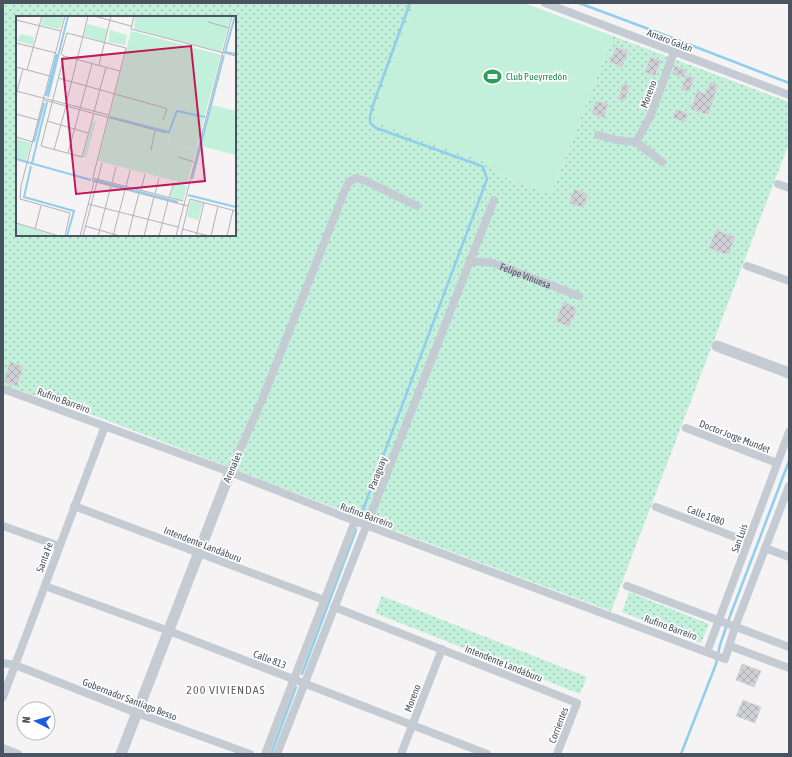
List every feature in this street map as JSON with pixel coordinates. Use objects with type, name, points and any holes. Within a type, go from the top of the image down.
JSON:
[{"type":"street","name":"Amaro Galán","points":[[544,3],[789,95]]},
{"type":"street","name":"Moreno","points":[[636,142],[650,117],[674,52]]},
{"type":"street","points":[[598,135],[616,140],[636,142],[662,162]]},
{"type":"street","name":"Arenales","points":[[122,754],[230,472],[262,400],[349,182],[356,178],[417,206]]},
{"type":"street","points":[[778,184],[789,188]]},
{"type":"street","name":"Paraguay","points":[[277,754],[494,200]]},
{"type":"street","name":"Felipe Vinuesa","points":[[470,261],[493,263],[579,296]]},
{"type":"street","points":[[747,266],[789,281]]},
{"type":"street","points":[[717,346],[789,373]]},
{"type":"street","name":"Rufino Barreiro","points":[[3,389],[230,472],[355,521],[725,659],[730,646]]},
{"type":"street","name":"Santa Fe","points":[[3,697],[105,426]]},
{"type":"street","name":"Doctor Jorge Mundet","points":[[686,428],[778,463]]},
{"type":"street","name":"San Luis","points":[[707,652],[789,432]]},
{"type":"street","points":[[789,486],[735,627],[730,646],[789,668]]},
{"type":"street","name":"Intendente Landáburu","points":[[74,506],[324,600]]},
{"type":"street","name":"Calle 1080","points":[[656,507],[748,542]]},
{"type":"street","points":[[265,754],[355,521]]},
{"type":"street","points":[[3,526],[59,546]]},
{"type":"street","points":[[765,548],[789,557]]},
{"type":"street","name":"Calle 813","points":[[44,586],[169,631],[487,754]]},
{"type":"street","points":[[627,586],[789,647]]},
{"type":"street","name":"Intendente Landáburu","points":[[334,607],[577,703]]},
{"type":"street","name":"Moreno","points":[[401,754],[442,649]]},
{"type":"street","name":"Gobernador Santiago Besso","points":[[3,663],[15,665],[137,713],[250,754]]},
{"type":"street","name":"Corrientes","points":[[558,754],[577,703]]},
{"type":"street","points":[[3,748],[18,754]]},
{"type":"green space","points":[[4,3],[414,3],[373,116],[495,166],[494,173],[551,194],[613,36],[789,102],[789,143],[611,611],[369,521],[101,418],[3,385]]},
{"type":"green space","name":"Club Pueyrredón","points":[[414,3],[524,3],[613,36],[551,194],[494,173],[495,166],[379,124],[373,116]]},
{"type":"green space","points":[[629,592],[709,624],[701,643],[622,612]]},
{"type":"green space","points":[[382,596],[587,677],[580,694],[375,613]]},
{"type":"building","points":[[616,47],[628,51],[622,67],[610,62]]},
{"type":"building","points":[[651,57],[661,61],[655,76],[645,72]]},
{"type":"building","points":[[675,66],[686,70],[684,78],[672,74]]},
{"type":"building","points":[[687,75],[694,78],[689,92],[681,89]]},
{"type":"building","points":[[710,82],[718,85],[708,115],[691,109],[697,91],[706,94]]},
{"type":"building","points":[[624,83],[630,86],[624,101],[618,99]]},
{"type":"building","points":[[596,101],[608,104],[604,118],[592,114]]},
{"type":"building","points":[[676,109],[688,114],[685,122],[673,118]]},
{"type":"building","points":[[574,189],[588,194],[583,208],[569,203]]},
{"type":"building","points":[[716,230],[735,237],[728,255],[709,248]]},
{"type":"building","points":[[563,302],[577,308],[569,327],[556,321]]},
{"type":"building","points":[[10,362],[23,366],[17,386],[4,382]]},
{"type":"building","points":[[742,664],[761,671],[754,687],[736,680]]},
{"type":"building","points":[[743,700],[761,707],[755,723],[736,716]]},
{"type":"waterway","points":[[361,515],[487,179],[483,167],[479,165],[376,128],[370,123],[373,105],[410,3]]},
{"type":"waterway","points":[[579,3],[789,83]]},
{"type":"waterway","points":[[681,754],[716,664],[720,645],[730,616],[789,461]]},
{"type":"waterway","points":[[302,674],[356,530]]},
{"type":"waterway","points":[[271,754],[296,687]]},
{"type":"place","name":"Club Pueyrredón","points":[[493,76]]},
{"type":"district","name":"200 VIVIENDAS","points":[[226,690]]}]
